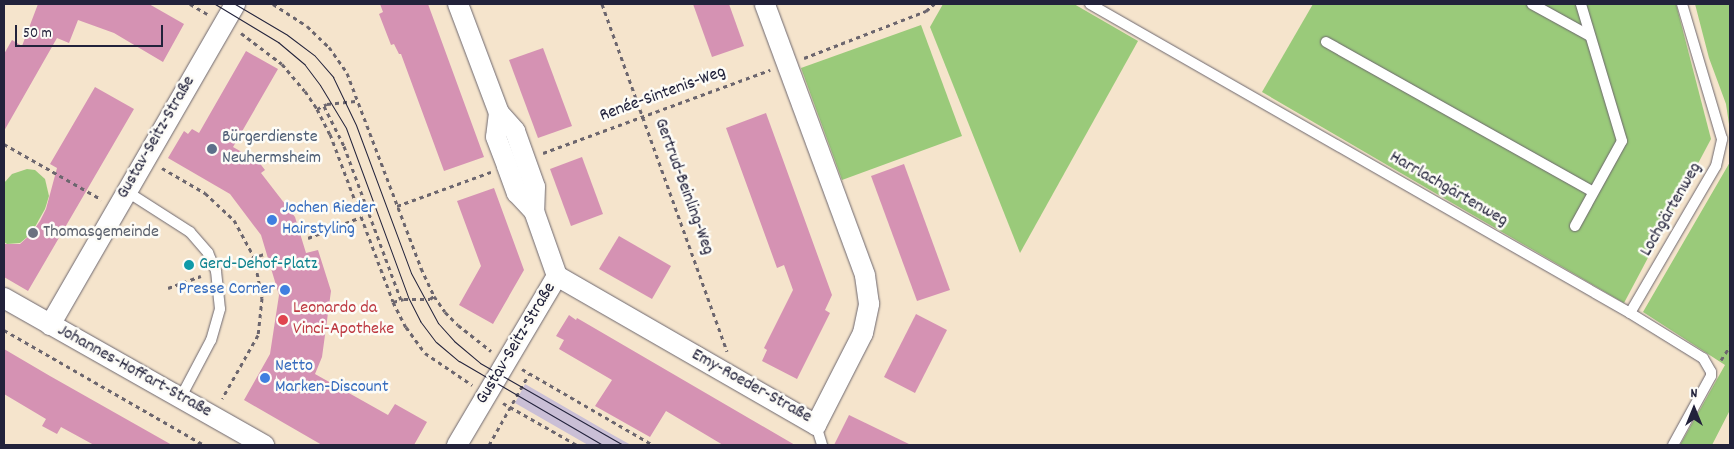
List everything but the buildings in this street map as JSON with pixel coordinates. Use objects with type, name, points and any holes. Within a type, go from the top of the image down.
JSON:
[{"type":"street","name":"Gustav-Seitz-Straße","points":[[50,326],[235,4]]},
{"type":"street","name":"Gustav-Seitz-Straße","points":[[457,445],[557,276],[534,211],[535,187],[516,163],[515,130],[499,113],[458,4]]},
{"type":"street","name":"Emy-Roeder-Straße","points":[[557,276],[816,425],[863,333],[869,304],[865,275],[765,4]]},
{"type":"street","name":"Johannes-Hoffart-Straße","points":[[4,298],[50,326],[181,397],[264,445]]},
{"type":"lane","name":"Harrlachgärtenweg","points":[[1090,4],[1630,313],[1703,358],[1711,372],[1698,402],[1673,445]]},
{"type":"lane","points":[[1532,4],[1590,36]]},
{"type":"lane","points":[[1575,226],[1622,141],[1582,4]]},
{"type":"lane","name":"Lochgärtenweg","points":[[1630,313],[1716,166],[1722,139],[1682,4]]},
{"type":"lane","points":[[1326,42],[1593,192]]},
{"type":"lane","points":[[122,200],[190,232],[208,253],[216,271],[220,309],[211,340],[181,397]]},
{"type":"lane","points":[[816,425],[822,445]]},
{"type":"path","points":[[190,4],[252,39],[282,64],[300,84],[317,109],[330,134],[393,302],[406,327],[424,353],[458,378],[577,445]]},
{"type":"path","points":[[273,4],[307,26],[329,47],[347,73],[421,268],[434,296],[445,312],[458,325],[489,350],[507,359]]},
{"type":"path","name":"Gertrud-Beinling-Weg","points":[[602,4],[736,380]]},
{"type":"path","name":"Renée-Sintenis-Weg","points":[[397,206],[787,64],[926,11],[934,4]]},
{"type":"path","points":[[317,109],[324,106],[358,101]]},
{"type":"path","points":[[324,106],[344,146],[401,300]]},
{"type":"path","points":[[4,144],[122,200]]},
{"type":"path","points":[[308,238],[361,217]]},
{"type":"path","points":[[393,302],[430,299],[434,296]]},
{"type":"path","points":[[4,330],[204,445]]},
{"type":"path","points":[[489,445],[530,374],[653,445]]},
{"type":"shaded area","points":[[525,384],[631,445],[588,445],[515,403]]},
{"type":"green space","points":[[943,4],[1074,4],[1138,41],[1020,253],[930,27]]},
{"type":"green space","points":[[1313,4],[1676,4],[1711,139],[1624,303],[1262,92]]},
{"type":"green space","points":[[1695,4],[1730,4],[1730,131],[1726,104],[1709,58]]},
{"type":"green space","points":[[921,25],[962,136],[842,180],[801,68]]},
{"type":"green space","points":[[1730,162],[1730,410],[1712,445],[1680,445],[1725,365],[1643,312]]},
{"type":"green space","points":[[27,169],[35,170],[45,179],[49,196],[45,209],[31,234],[20,243],[7,244],[4,242],[4,183],[12,174]]},
{"type":"tram line","points":[[215,4],[278,42],[305,65],[320,85],[346,128],[409,299],[420,321],[436,342],[459,361],[603,445]]},
{"type":"tram line","points":[[235,4],[286,34],[315,56],[333,77],[356,125],[411,273],[438,323],[454,341],[480,363],[623,445]]},
{"type":"place","name":"Bürgerdienste Neuhermsheim","points":[[212,149]]},
{"type":"place","name":"Jochen Rieder Hairstyling","points":[[272,220]]},
{"type":"place","name":"Thomasgemeinde","points":[[33,233]]},
{"type":"place","name":"Gerd-Dehof-Platz","points":[[189,265]]},
{"type":"place","name":"Presse Corner","points":[[285,290]]},
{"type":"place","name":"Leonardo da Vinci-Apotheke","points":[[283,320]]},
{"type":"place","name":"Netto Marken-Discount","points":[[265,378]]}]
